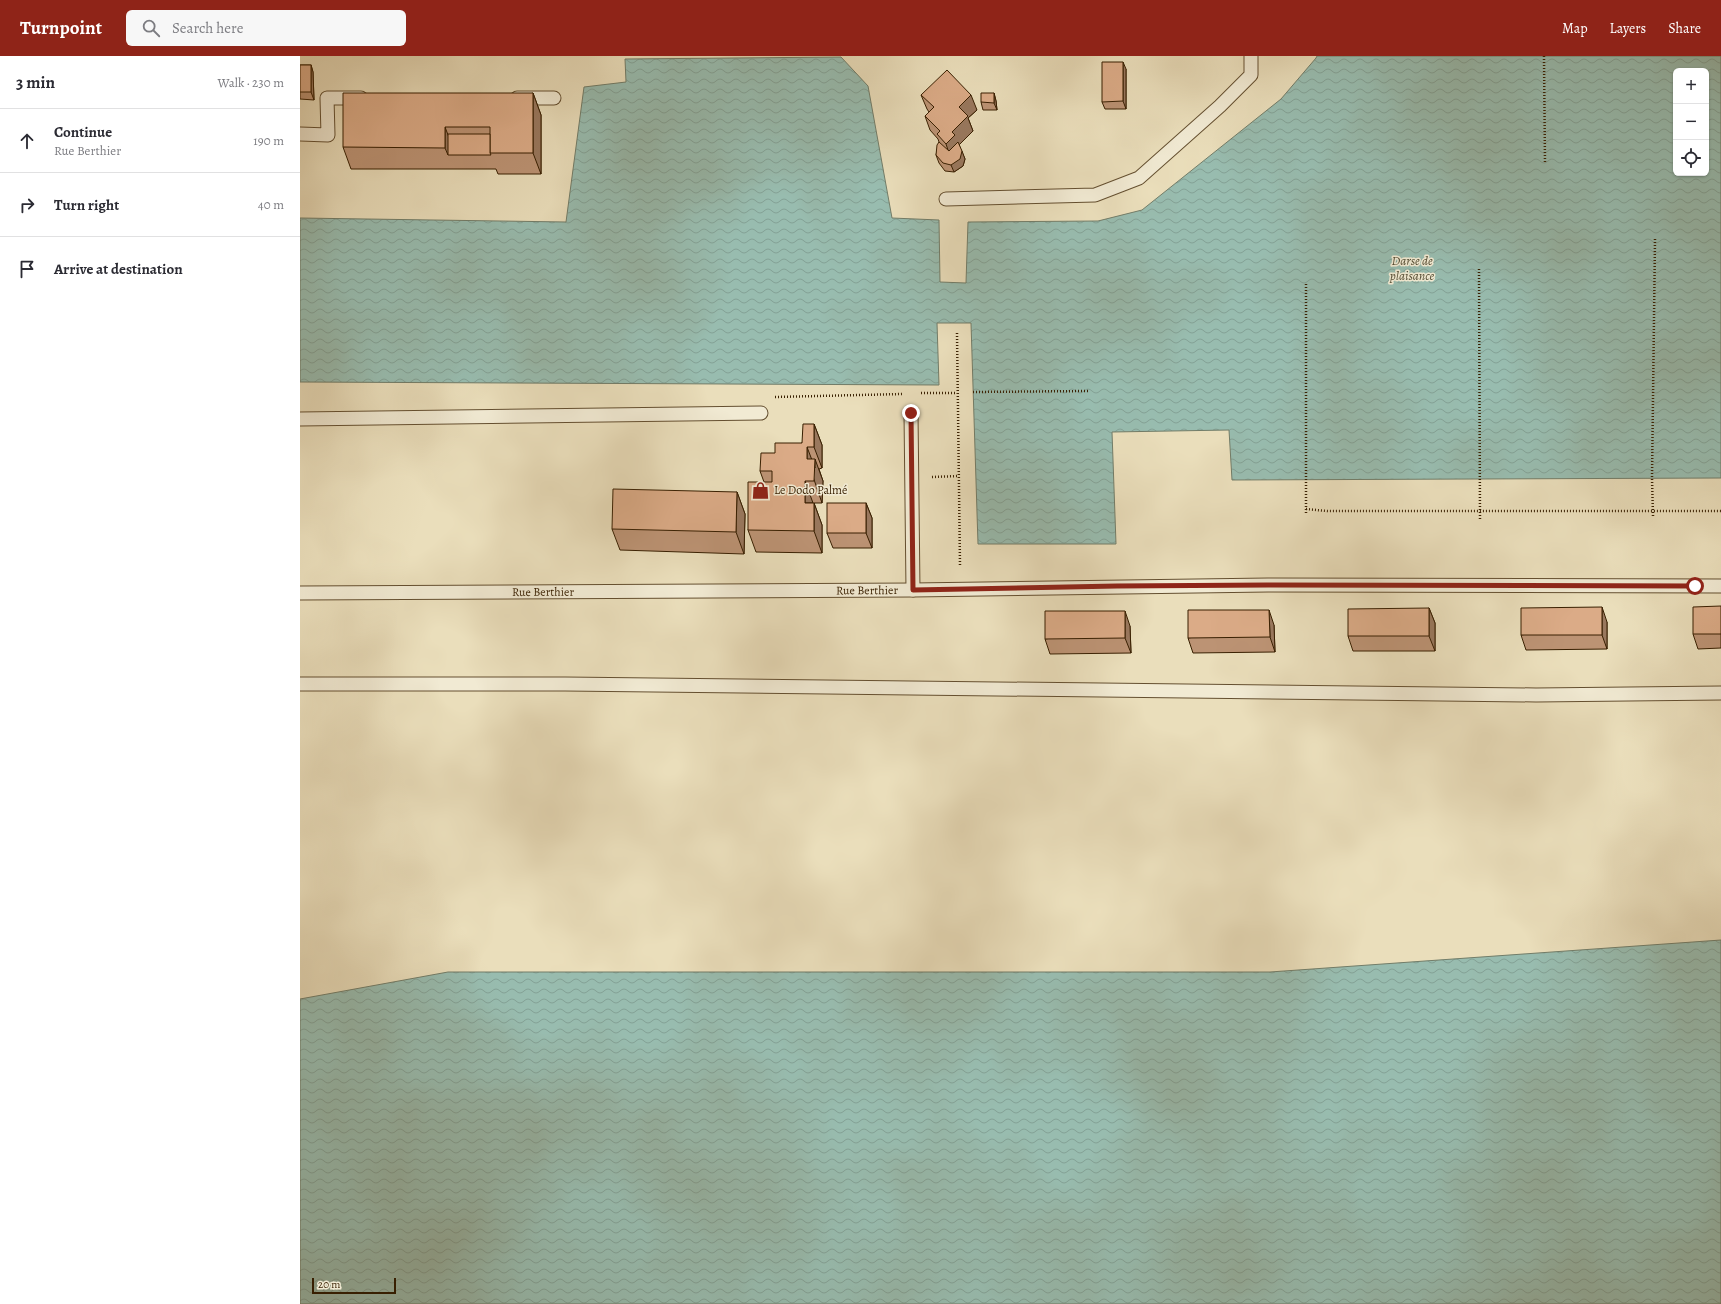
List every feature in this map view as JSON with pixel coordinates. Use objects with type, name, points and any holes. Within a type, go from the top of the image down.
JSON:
[{"type":"lane","points":[[946,199],[1095,195],[1139,178],[1220,106],[1251,75],[1251,56]]},
{"type":"lane","points":[[300,134],[328,134],[327,98],[374,98]]},
{"type":"lane","points":[[507,98],[554,98]]},
{"type":"lane","points":[[300,419],[762,413]]},
{"type":"lane","points":[[911,413],[913,590]]},
{"type":"lane","name":"Rue Berthier","points":[[300,593],[913,590],[1260,585],[1721,586]]},
{"type":"lane","points":[[300,684],[565,684],[1536,695],[1721,693]]},
{"type":"path","points":[[1544,56],[1545,164]]},
{"type":"path","points":[[1653,516],[1652,478],[1655,239]]},
{"type":"path","points":[[1479,269],[1480,520]]},
{"type":"path","points":[[1306,282],[1306,511],[1721,511]]},
{"type":"path","points":[[957,334],[960,566]]},
{"type":"path","points":[[973,392],[1088,391]]},
{"type":"path","points":[[918,394],[958,393]]},
{"type":"path","points":[[762,413],[762,397],[903,394]]},
{"type":"water","name":"Darse de plaisance","points":[[1317,56],[1721,56],[1721,478],[1232,480],[1229,430],[1112,432],[1116,544],[978,544],[971,323],[937,323],[939,385],[300,382],[300,218],[566,222],[584,87],[626,82],[625,59],[841,57],[868,86],[892,218],[939,220],[940,282],[966,283],[968,222],[1098,221],[1142,210],[1281,99]]},
{"type":"water","points":[[1721,940],[1721,1304],[300,1304],[300,999],[448,972],[1270,972]]},
{"type":"building","points":[[1102,62],[1123,62],[1123,101],[1102,102]]},
{"type":"building","points":[[300,65],[311,65],[311,92],[300,92]]},
{"type":"building","points":[[947,70],[971,95],[959,107],[968,116],[952,132],[955,135],[946,144],[937,134],[940,131],[925,116],[934,107],[921,95]]},
{"type":"building","points":[[343,93],[533,93],[533,153],[490,153],[490,127],[445,127],[445,148],[343,147]]},
{"type":"building","points":[[981,93],[994,93],[994,103],[981,102]]},
{"type":"building","points":[[448,134],[490,134],[491,155],[448,155]]},
{"type":"building","points":[[939,142],[949,151],[958,142],[962,151],[960,159],[951,165],[943,163],[936,155],[937,145]]},
{"type":"building","points":[[803,424],[814,424],[814,447],[807,447],[807,459],[815,459],[814,481],[805,481],[805,503],[814,503],[814,531],[748,530],[748,482],[772,482],[772,471],[760,471],[761,453],[775,453],[775,443],[802,443]]},
{"type":"building","points":[[613,489],[737,492],[736,532],[612,529]]},
{"type":"building","points":[[827,503],[866,503],[866,533],[827,533]]},
{"type":"building","points":[[1721,606],[1721,634],[1693,634],[1693,607]]},
{"type":"building","points":[[1602,607],[1602,635],[1521,635],[1521,608]]},
{"type":"building","points":[[1429,608],[1429,636],[1348,636],[1348,609]]},
{"type":"building","points":[[1188,610],[1269,610],[1270,637],[1188,638]]},
{"type":"building","points":[[1045,611],[1125,611],[1125,638],[1045,639]]},
{"type":"place","name":"Le Dodo Palmé","points":[[761,490]]},
{"type":"route","points":[[911,413],[913,590],[1268,585],[1607,587],[1695,586]]}]
